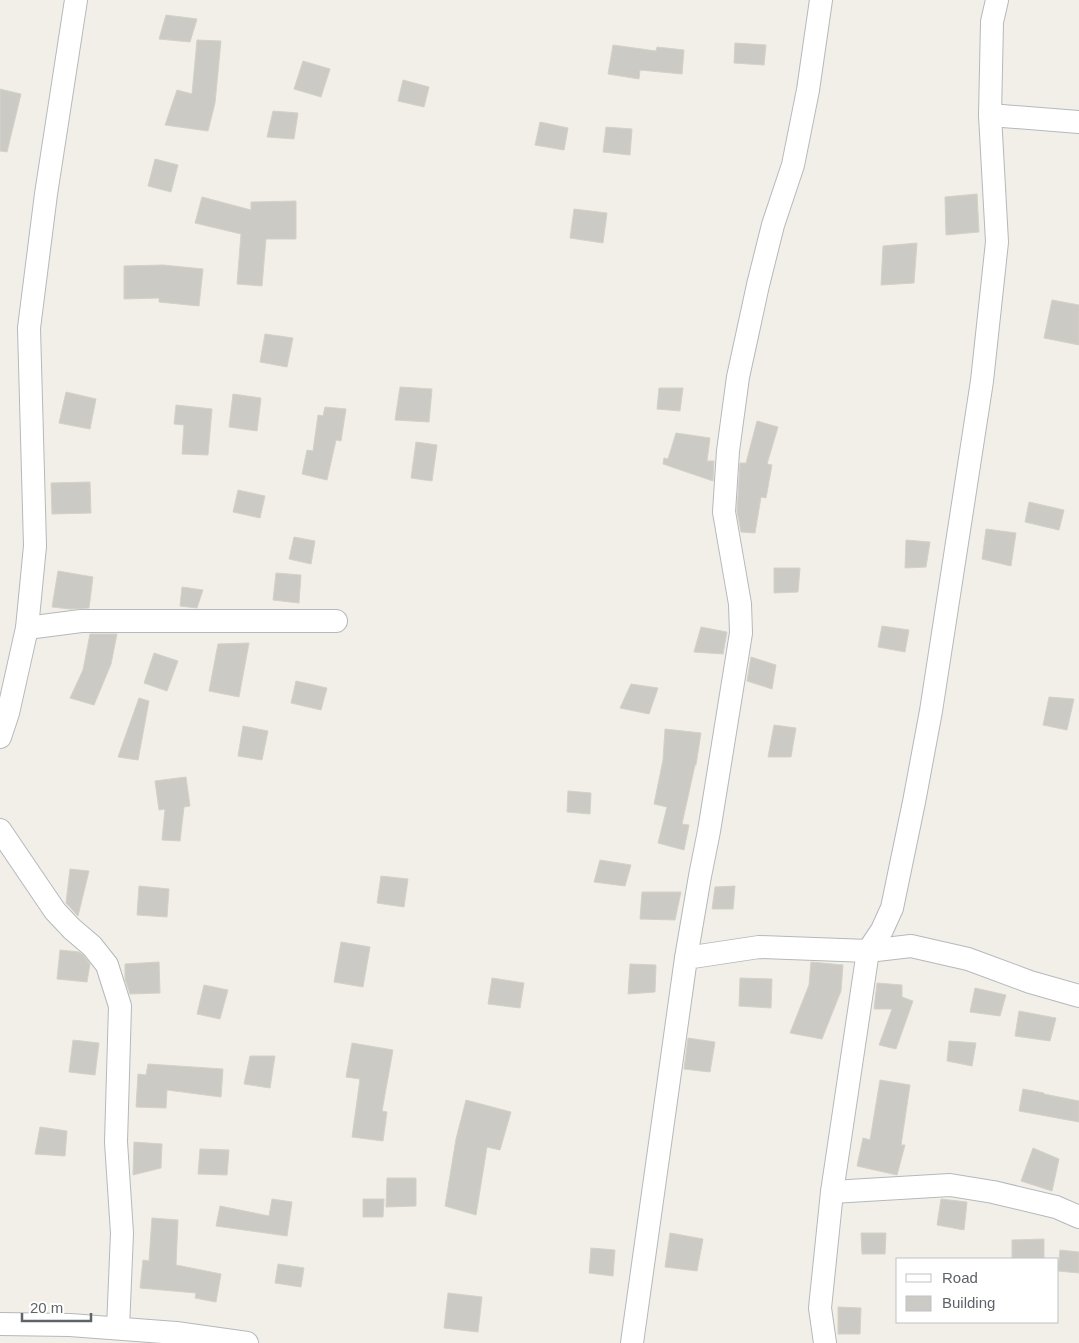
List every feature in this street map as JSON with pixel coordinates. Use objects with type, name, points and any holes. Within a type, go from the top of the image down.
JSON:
[{"type":"street","points":[[0,737],[8,713],[28,628],[35,546],[29,328],[46,194],[76,0]]},
{"type":"street","points":[[632,1343],[686,958],[741,633],[740,604],[724,512],[728,451],[736,396],[765,253],[793,165],[808,90],[822,0]]},
{"type":"street","points":[[825,1343],[820,1308],[832,1192],[868,951],[882,930],[892,908],[914,802],[931,711],[982,381],[996,242],[990,115],[992,22],[997,0]]},
{"type":"street","points":[[990,115],[1079,122]]},
{"type":"street","points":[[28,628],[80,621],[336,621]]},
{"type":"street","points":[[0,830],[55,912],[92,946],[108,965],[120,1006],[116,1142],[122,1233],[118,1328]]},
{"type":"street","points":[[686,958],[759,947],[868,951],[911,946],[968,959],[1030,982],[1079,996]]},
{"type":"street","points":[[832,1192],[950,1186],[993,1192],[1056,1207],[1079,1217]]},
{"type":"street","points":[[0,1324],[70,1324],[176,1333],[248,1343]]},
{"type":"building","points":[[166,15],[197,19],[190,42],[159,39]]},
{"type":"building","points":[[197,40],[221,41],[215,103],[208,131],[165,125],[177,90],[192,94]]},
{"type":"building","points":[[735,43],[766,45],[764,65],[734,63]]},
{"type":"building","points":[[613,45],[656,51],[657,47],[684,50],[682,74],[640,70],[639,79],[608,74]]},
{"type":"building","points":[[303,61],[330,69],[321,97],[294,89]]},
{"type":"building","points":[[403,80],[429,87],[424,107],[398,101]]},
{"type":"building","points":[[0,89],[21,94],[7,152],[0,151]]},
{"type":"building","points":[[273,111],[298,113],[294,139],[267,137]]},
{"type":"building","points":[[540,122],[568,128],[564,150],[535,145]]},
{"type":"building","points":[[606,127],[632,129],[630,155],[603,152]]},
{"type":"building","points":[[155,159],[178,165],[171,192],[148,186]]},
{"type":"building","points":[[977,194],[979,232],[946,235],[945,197]]},
{"type":"building","points":[[202,197],[251,210],[251,202],[296,201],[296,239],[266,239],[262,286],[237,284],[241,234],[195,223]]},
{"type":"building","points":[[574,209],[607,213],[603,243],[570,238]]},
{"type":"building","points":[[917,243],[914,283],[881,285],[883,246]]},
{"type":"building","points":[[163,265],[203,269],[199,306],[159,302],[159,298],[124,299],[124,266]]},
{"type":"building","points":[[1052,300],[1079,305],[1079,345],[1044,338]]},
{"type":"building","points":[[265,334],[293,338],[287,367],[260,362]]},
{"type":"building","points":[[400,387],[432,389],[429,422],[395,420]]},
{"type":"building","points":[[659,388],[683,388],[680,411],[657,409]]},
{"type":"building","points":[[66,392],[96,399],[90,429],[59,423]]},
{"type":"building","points":[[233,394],[261,398],[257,431],[229,427]]},
{"type":"building","points":[[176,405],[212,409],[208,455],[182,454],[184,425],[174,424]]},
{"type":"building","points":[[325,407],[346,409],[341,441],[336,440],[327,480],[302,474],[307,450],[313,451],[318,415],[323,416]]},
{"type":"building","points":[[757,421],[778,427],[767,464],[772,465],[766,498],[761,497],[755,533],[741,532],[737,511],[740,463],[746,463]]},
{"type":"building","points":[[676,433],[710,438],[707,461],[714,461],[713,481],[663,464],[664,458],[668,459]]},
{"type":"building","points":[[416,442],[437,445],[432,481],[411,478]]},
{"type":"building","points":[[90,482],[91,513],[52,514],[51,483]]},
{"type":"building","points":[[238,490],[265,496],[260,518],[233,512]]},
{"type":"building","points":[[1029,502],[1064,510],[1059,530],[1025,522]]},
{"type":"building","points":[[986,529],[1016,533],[1011,566],[982,559]]},
{"type":"building","points":[[294,537],[315,541],[311,564],[289,559]]},
{"type":"building","points":[[906,540],[930,542],[926,567],[905,568]]},
{"type":"building","points":[[774,568],[800,568],[798,592],[774,593]]},
{"type":"building","points":[[58,571],[93,577],[89,608],[70,609],[52,607]]},
{"type":"building","points":[[276,573],[301,575],[299,603],[273,600]]},
{"type":"building","points":[[182,587],[203,590],[197,608],[180,606]]},
{"type":"building","points":[[882,626],[909,630],[905,652],[878,647]]},
{"type":"building","points":[[701,627],[727,632],[723,654],[694,652]]},
{"type":"building","points":[[90,634],[117,634],[111,664],[94,705],[70,698],[83,670]]},
{"type":"building","points":[[249,643],[239,697],[209,691],[218,644]]},
{"type":"building","points":[[154,653],[178,661],[167,691],[144,683]]},
{"type":"building","points":[[751,657],[776,665],[772,689],[747,681]]},
{"type":"building","points":[[296,681],[327,688],[321,710],[291,703]]},
{"type":"building","points":[[631,684],[658,688],[649,714],[620,708]]},
{"type":"building","points":[[1049,697],[1074,699],[1067,730],[1043,725]]},
{"type":"building","points":[[139,698],[149,701],[138,760],[118,757]]},
{"type":"building","points":[[774,725],[796,728],[791,757],[768,757]]},
{"type":"building","points":[[243,726],[268,731],[262,760],[238,756]]},
{"type":"building","points":[[665,729],[701,733],[696,765],[682,824],[689,825],[684,850],[658,843],[667,807],[654,804],[663,760]]},
{"type":"building","points":[[186,777],[190,806],[184,807],[180,841],[162,840],[165,809],[159,810],[155,781]]},
{"type":"building","points":[[568,791],[591,793],[590,814],[567,812]]},
{"type":"building","points":[[600,860],[631,865],[625,886],[594,882]]},
{"type":"building","points":[[70,869],[89,871],[78,916],[66,903]]},
{"type":"building","points":[[381,876],[408,879],[404,907],[377,903]]},
{"type":"building","points":[[139,886],[169,889],[167,917],[137,915]]},
{"type":"building","points":[[735,886],[733,909],[712,909],[715,887]]},
{"type":"building","points":[[642,892],[681,892],[675,920],[640,919]]},
{"type":"building","points":[[341,942],[370,947],[363,987],[334,982]]},
{"type":"building","points":[[60,950],[79,952],[83,955],[90,964],[87,982],[57,979]]},
{"type":"building","points":[[159,962],[160,993],[130,994],[125,979],[125,964]]},
{"type":"building","points":[[811,962],[843,965],[841,991],[822,1039],[790,1033],[809,985]]},
{"type":"building","points":[[630,964],[656,965],[655,992],[628,994]]},
{"type":"building","points":[[492,978],[524,983],[520,1008],[488,1004]]},
{"type":"building","points":[[740,978],[772,979],[771,1008],[739,1006]]},
{"type":"building","points":[[877,983],[902,985],[902,997],[913,1001],[896,1049],[879,1045],[892,1009],[874,1009]]},
{"type":"building","points":[[204,985],[228,990],[220,1019],[197,1014]]},
{"type":"building","points":[[975,988],[1006,995],[1000,1016],[970,1012]]},
{"type":"building","points":[[1019,1011],[1056,1018],[1050,1041],[1015,1036]]},
{"type":"building","points":[[688,1038],[715,1042],[710,1072],[684,1069]]},
{"type":"building","points":[[73,1040],[99,1043],[95,1075],[69,1072]]},
{"type":"building","points":[[949,1041],[976,1043],[972,1066],[947,1061]]},
{"type":"building","points":[[352,1043],[393,1050],[382,1111],[387,1112],[383,1141],[352,1137],[360,1079],[346,1077]]},
{"type":"building","points":[[250,1056],[275,1056],[270,1088],[244,1084]]},
{"type":"building","points":[[148,1064],[223,1069],[221,1097],[167,1090],[166,1108],[136,1107],[138,1074],[146,1075]]},
{"type":"building","points":[[880,1080],[910,1085],[901,1145],[905,1145],[897,1175],[857,1166],[863,1138],[870,1140]]},
{"type":"building","points":[[1023,1089],[1079,1101],[1079,1122],[1019,1111]]},
{"type":"building","points":[[466,1100],[511,1112],[500,1150],[487,1147],[476,1215],[445,1206],[456,1139]]},
{"type":"building","points":[[40,1127],[67,1131],[65,1156],[35,1154]]},
{"type":"building","points":[[134,1142],[162,1144],[161,1168],[133,1175]]},
{"type":"building","points":[[1033,1148],[1059,1159],[1052,1191],[1021,1181]]},
{"type":"building","points":[[200,1149],[229,1150],[227,1175],[198,1174]]},
{"type":"building","points":[[387,1178],[416,1178],[416,1206],[386,1207]]},
{"type":"building","points":[[272,1199],[292,1202],[287,1236],[216,1226],[220,1206],[269,1216]]},
{"type":"building","points":[[363,1199],[384,1199],[383,1217],[363,1217]]},
{"type":"building","points":[[941,1199],[967,1202],[964,1230],[937,1225]]},
{"type":"building","points":[[152,1218],[178,1220],[176,1265],[221,1274],[216,1302],[195,1298],[196,1293],[140,1288],[143,1260],[149,1261]]},
{"type":"building","points":[[670,1233],[703,1239],[697,1271],[665,1267]]},
{"type":"building","points":[[861,1233],[886,1233],[885,1254],[862,1254]]},
{"type":"building","points":[[1044,1239],[1044,1258],[1012,1258],[1012,1240]]},
{"type":"building","points":[[591,1248],[615,1250],[613,1276],[589,1273]]},
{"type":"building","points":[[1060,1250],[1079,1252],[1079,1273],[1059,1271]]},
{"type":"building","points":[[278,1264],[304,1268],[301,1287],[275,1283]]},
{"type":"building","points":[[448,1293],[482,1297],[478,1332],[444,1328]]},
{"type":"building","points":[[838,1307],[861,1308],[860,1334],[838,1334]]}]
